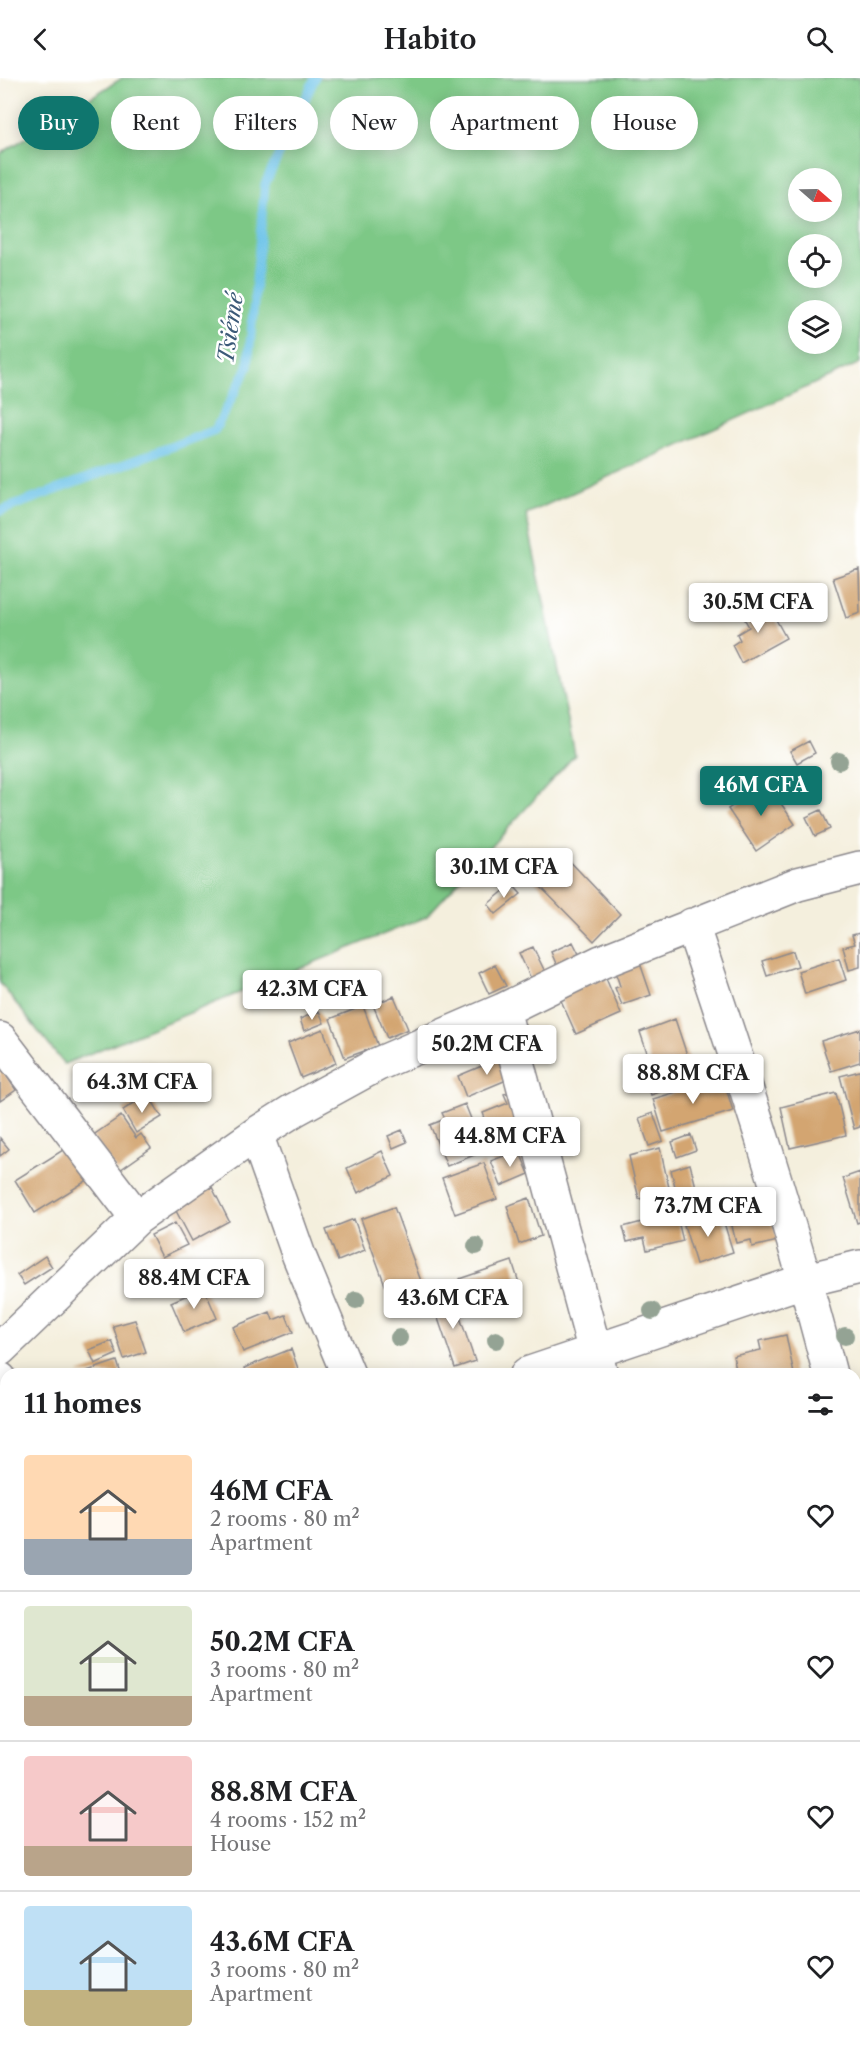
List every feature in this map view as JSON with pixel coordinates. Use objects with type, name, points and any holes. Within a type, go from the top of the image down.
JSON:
[{"type":"street","points":[[0,1349],[137,1218],[256,1134],[378,1064],[503,1010],[601,962],[798,884],[860,868]]},
{"type":"street","points":[[692,925],[748,1090],[806,1280],[828,1368]]},
{"type":"street","points":[[503,1010],[598,1362]]},
{"type":"street","points":[[0,1039],[137,1218]]},
{"type":"street","points":[[256,1134],[298,1256],[345,1368]]},
{"type":"street","points":[[562,1368],[598,1362],[806,1280],[860,1267]]},
{"type":"green space","points":[[122,78],[860,78],[860,363],[526,514],[575,755],[426,917],[64,1064],[0,983],[0,154],[18,143],[18,150],[99,150],[99,96],[93,96]]},
{"type":"building","points":[[859,569],[860,613],[846,618],[833,578]]},
{"type":"building","points":[[768,605],[786,638],[741,663],[732,645],[740,640],[737,634],[749,627],[744,618]]},
{"type":"building","points":[[809,741],[815,753],[797,763],[790,751]]},
{"type":"building","points":[[767,783],[795,824],[756,851],[728,809]]},
{"type":"building","points":[[821,810],[830,829],[815,836],[806,817]]},
{"type":"building","points":[[562,853],[620,914],[594,941],[534,880]]},
{"type":"building","points":[[512,884],[521,894],[496,914],[488,904]]},
{"type":"building","points":[[860,933],[860,967],[849,970],[843,947],[855,944],[852,935]]},
{"type":"building","points":[[573,942],[583,962],[560,973],[551,952]]},
{"type":"building","points":[[533,947],[547,976],[533,983],[519,953]]},
{"type":"building","points":[[793,951],[798,966],[767,976],[762,961]]},
{"type":"building","points":[[839,958],[846,980],[805,994],[798,971]]},
{"type":"building","points":[[640,963],[651,995],[622,1005],[615,988],[620,986],[615,971]]},
{"type":"building","points":[[495,965],[506,986],[489,994],[479,973]]},
{"type":"building","points":[[605,976],[621,1014],[576,1034],[559,996]]},
{"type":"building","points":[[394,996],[408,1029],[387,1038],[373,1005]]},
{"type":"building","points":[[363,1006],[378,1046],[345,1058],[330,1019]]},
{"type":"building","points":[[319,1011],[324,1023],[304,1031],[300,1019]]},
{"type":"building","points":[[675,1019],[695,1079],[651,1095],[642,1067],[651,1064],[640,1032]]},
{"type":"building","points":[[323,1029],[336,1063],[301,1078],[288,1043]]},
{"type":"building","points":[[860,1029],[860,1062],[831,1071],[821,1041]]},
{"type":"building","points":[[508,1055],[516,1076],[466,1097],[458,1076]]},
{"type":"building","points":[[0,1066],[16,1090],[0,1101]]},
{"type":"building","points":[[860,1071],[860,1127],[854,1129],[840,1076]]},
{"type":"building","points":[[723,1078],[733,1111],[663,1132],[653,1099]]},
{"type":"building","points":[[521,1088],[536,1138],[498,1153],[483,1113],[508,1103],[504,1094]]},
{"type":"building","points":[[836,1093],[846,1135],[790,1148],[781,1107]]},
{"type":"building","points":[[148,1094],[162,1117],[136,1133],[123,1110]]},
{"type":"building","points":[[465,1104],[484,1151],[447,1166],[430,1125],[445,1119],[442,1113]]},
{"type":"building","points":[[653,1113],[663,1141],[649,1146],[639,1118]]},
{"type":"building","points":[[121,1116],[136,1138],[141,1134],[151,1148],[117,1172],[92,1136]]},
{"type":"building","points":[[402,1130],[407,1142],[393,1148],[388,1136]]},
{"type":"building","points":[[691,1135],[696,1150],[677,1157],[672,1142]]},
{"type":"building","points":[[0,1138],[9,1149],[0,1156]]},
{"type":"building","points":[[71,1145],[91,1178],[35,1213],[15,1180]]},
{"type":"building","points":[[660,1148],[670,1192],[639,1199],[629,1156]]},
{"type":"building","points":[[519,1150],[529,1174],[501,1186],[491,1161]]},
{"type":"building","points":[[382,1151],[393,1176],[358,1193],[347,1168]]},
{"type":"building","points":[[484,1163],[497,1199],[455,1214],[442,1178]]},
{"type":"building","points":[[690,1164],[702,1210],[682,1215],[671,1170]]},
{"type":"building","points":[[860,1172],[860,1222],[857,1223],[843,1178]]},
{"type":"building","points":[[212,1187],[229,1221],[192,1241],[174,1207]]},
{"type":"building","points":[[529,1198],[541,1236],[519,1244],[507,1206]]},
{"type":"building","points":[[768,1203],[778,1241],[752,1247],[751,1240],[736,1243],[729,1213]]},
{"type":"building","points":[[394,1207],[425,1292],[392,1304],[361,1219]]},
{"type":"building","points":[[676,1213],[683,1241],[647,1250],[644,1238],[627,1242],[623,1227]]},
{"type":"building","points":[[721,1213],[733,1252],[696,1264],[684,1225]]},
{"type":"building","points":[[354,1219],[365,1250],[338,1261],[326,1230]]},
{"type":"building","points":[[175,1223],[187,1245],[162,1257],[151,1235]]},
{"type":"building","points":[[45,1256],[52,1267],[24,1285],[17,1275]]},
{"type":"building","points":[[512,1261],[521,1289],[469,1307],[459,1279]]},
{"type":"building","points":[[204,1288],[217,1318],[184,1332],[171,1302]]},
{"type":"building","points":[[451,1291],[475,1361],[455,1368],[431,1298]]},
{"type":"building","points":[[270,1312],[273,1320],[286,1315],[293,1332],[243,1352],[233,1327]]},
{"type":"building","points":[[135,1320],[146,1352],[124,1359],[113,1326]]},
{"type":"building","points":[[786,1335],[793,1368],[736,1368],[733,1356],[761,1350],[759,1341]]},
{"type":"building","points":[[112,1341],[117,1354],[95,1364],[89,1350]]},
{"type":"building","points":[[291,1349],[298,1368],[244,1368]]},
{"type":"building","points":[[117,1361],[119,1368],[96,1368]]},
{"type":"waterway","name":"Tsiémé","points":[[0,511],[215,430],[248,367],[265,184],[315,78]]}]
